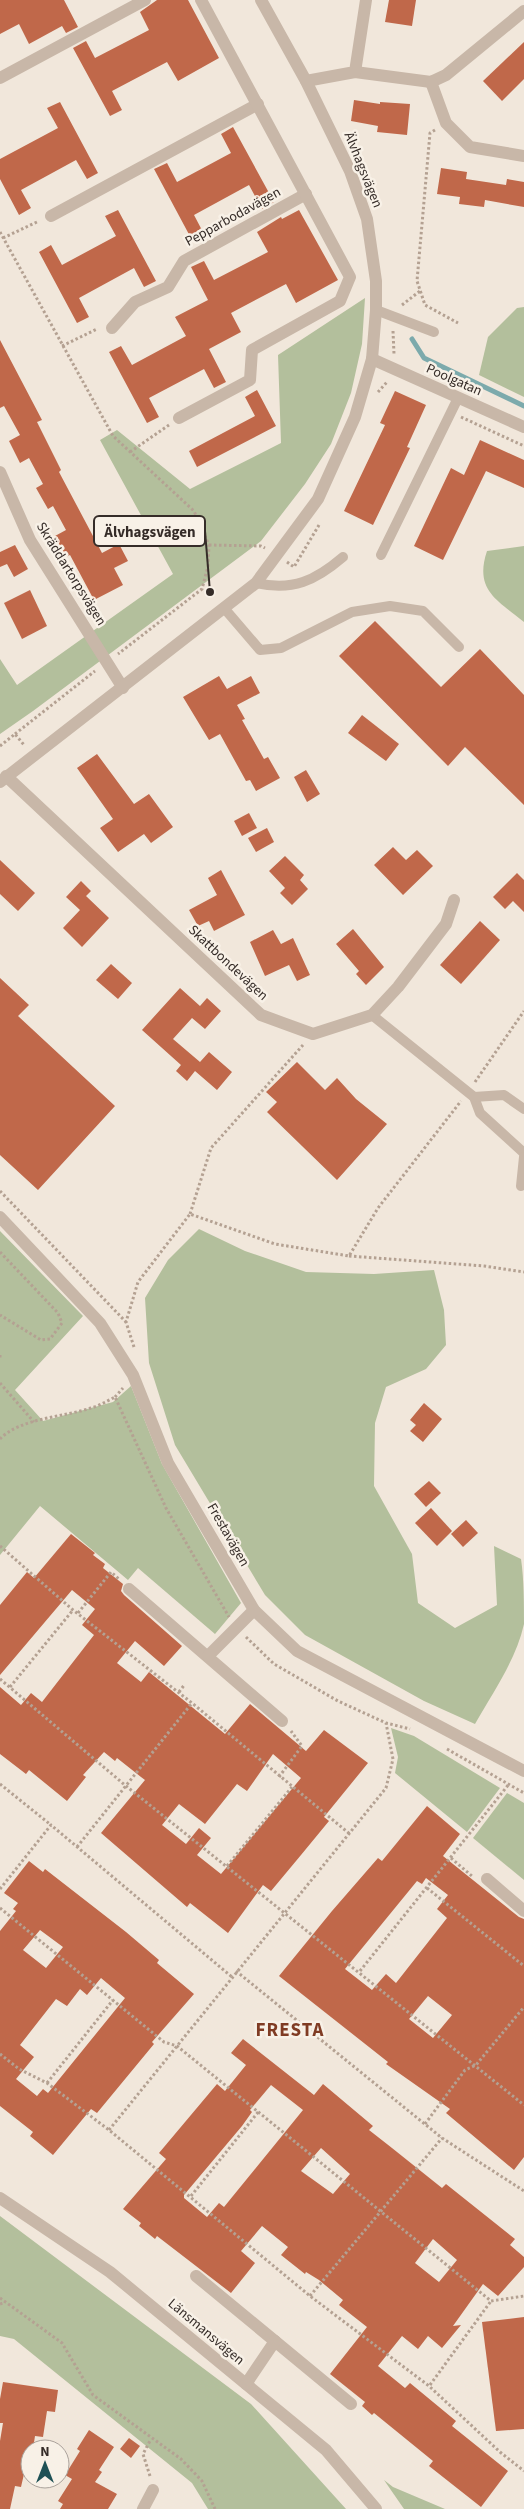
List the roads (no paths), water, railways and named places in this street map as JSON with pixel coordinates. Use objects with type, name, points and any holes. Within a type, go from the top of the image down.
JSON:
[{"type":"street","points":[[0,78],[145,0]]},
{"type":"street","name":"Älvhagsvägen","points":[[3,779],[123,688],[256,583],[318,499],[355,417],[372,359],[376,310],[376,281],[367,219],[350,171],[306,81],[261,0]]},
{"type":"street","points":[[355,72],[366,0]]},
{"type":"street","points":[[179,418],[250,380],[252,350],[340,301],[350,277],[203,1]]},
{"type":"street","points":[[306,81],[355,72],[430,82],[446,75],[524,10]]},
{"type":"street","points":[[430,82],[446,123],[470,147],[524,156]]},
{"type":"street","points":[[51,216],[258,104]]},
{"type":"street","name":"Pepparbodavägen","points":[[112,328],[135,302],[168,287],[184,261],[306,194]]},
{"type":"street","name":"Poolgatan","points":[[372,359],[524,427]]},
{"type":"street","name":"Skräddartorpsvägen","points":[[0,472],[30,540],[108,661],[123,688]]},
{"type":"street","name":"Skattbondevägen","points":[[3,779],[261,1015],[313,1034],[372,1015]]},
{"type":"street","points":[[372,1015],[398,987],[446,924],[454,900]]},
{"type":"street","name":"Frestavägen","points":[[0,1217],[100,1323],[133,1375],[168,1463],[254,1610],[297,1651],[524,1771]]},
{"type":"street","points":[[129,1589],[282,1721]]},
{"type":"street","points":[[208,1656],[254,1610]]},
{"type":"street","points":[[487,1879],[524,1911]]},
{"type":"street","name":"Länsmansvägen","points":[[0,2198],[110,2272],[326,2450],[376,2509]]},
{"type":"street","points":[[196,2276],[351,2404]]},
{"type":"street","points":[[246,2384],[275,2341]]},
{"type":"street","points":[[143,2509],[154,2490]]},
{"type":"lane","points":[[376,310],[434,332]]},
{"type":"lane","points":[[381,555],[458,398]]},
{"type":"lane","points":[[256,583],[274,587],[301,584],[324,573],[343,557]]},
{"type":"lane","points":[[224,608],[260,650],[281,648],[352,612],[390,606],[423,611],[459,647]]},
{"type":"lane","points":[[372,1015],[471,1094],[480,1114],[524,1153]]},
{"type":"lane","points":[[471,1094],[504,1095],[524,1109]]},
{"type":"lane","points":[[521,1186],[524,1157]]},
{"type":"waterway","points":[[412,339],[424,358],[524,406]]},
{"type":"place","name":"Älvhagsvägen","points":[[210,592]]},
{"type":"district","name":"FRESTA","points":[[290,2030]]}]
